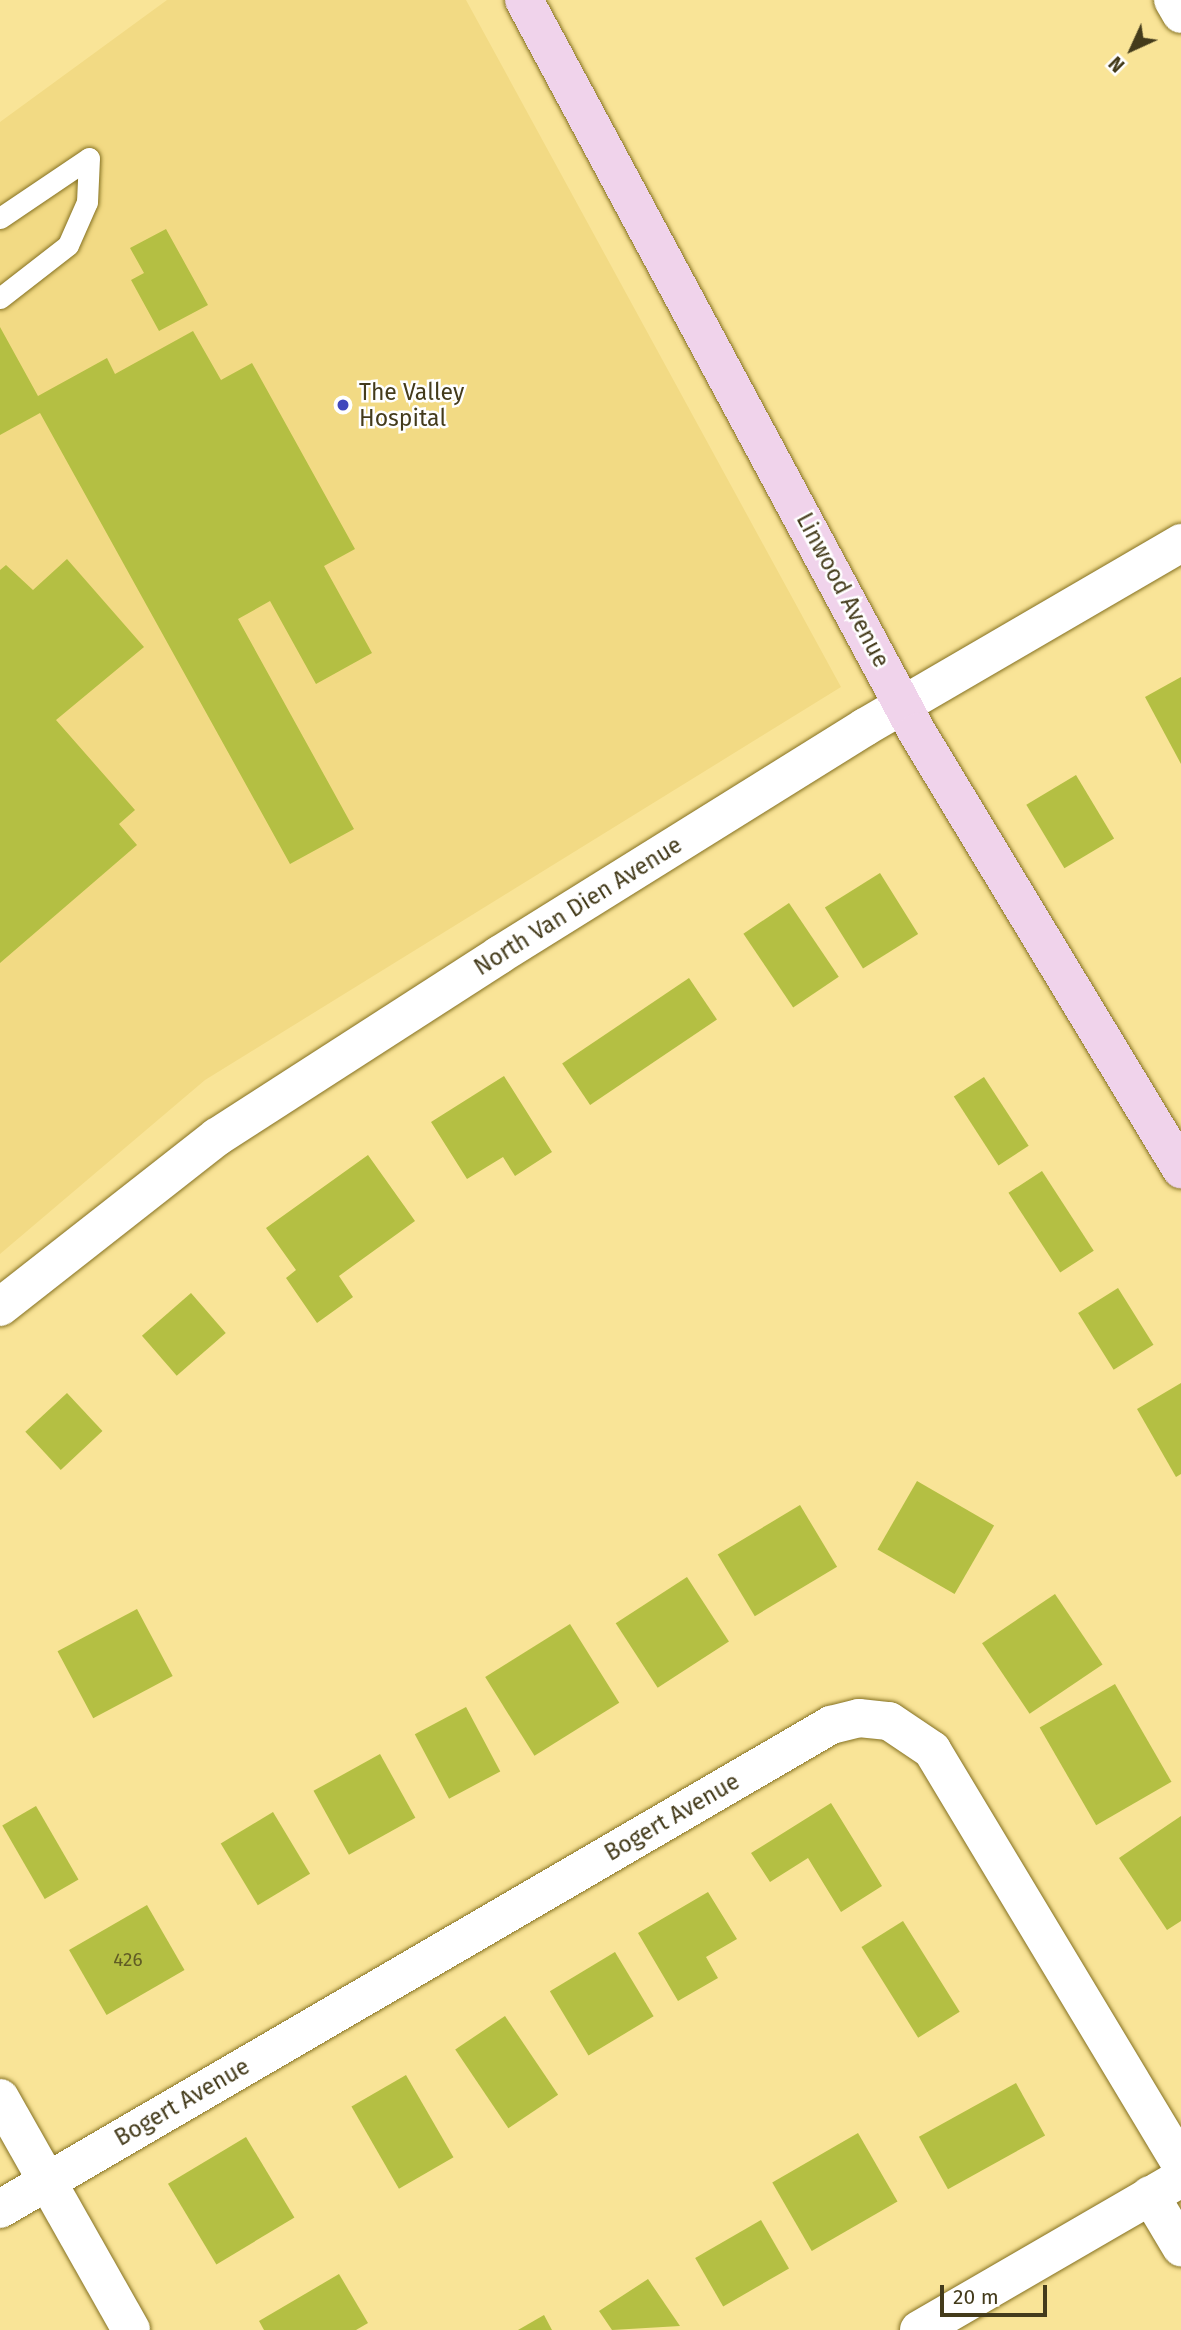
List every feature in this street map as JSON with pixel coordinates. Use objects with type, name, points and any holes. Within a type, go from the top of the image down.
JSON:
[{"type":"main road","name":"Linwood Avenue","points":[[524,0],[904,705],[1181,1169]]},
{"type":"street","points":[[1173,0],[1181,14]]},
{"type":"street","name":"North Van Dien Avenue","points":[[0,1307],[217,1137],[904,705],[1181,543]]},
{"type":"street","name":"Bogert Avenue","points":[[0,2209],[831,1725],[859,1718],[889,1721],[932,1750],[1181,2164]]},
{"type":"street","points":[[0,2098],[131,2330]]},
{"type":"street","points":[[919,2330],[1166,2186],[1181,2248]]},
{"type":"lane","points":[[0,218],[89,158],[87,202],[68,246],[0,298]]},
{"type":"shaded area","name":"The Valley Hospital","points":[[167,0],[466,0],[841,687],[205,1080],[0,1254],[0,122]]},
{"type":"building","points":[[166,229],[208,305],[159,331],[131,280],[144,273],[130,248]]},
{"type":"building","points":[[0,327],[38,396],[107,358],[115,374],[193,331],[221,380],[252,363],[355,549],[324,566],[372,653],[316,684],[270,601],[238,619],[354,829],[290,864],[40,413],[0,435]]},
{"type":"building","points":[[67,559],[144,647],[56,720],[135,810],[119,824],[137,845],[0,963],[0,570],[6,565],[33,590]]},
{"type":"building","points":[[1181,677],[1181,764],[1145,697]]},
{"type":"building","points":[[1076,775],[1114,838],[1064,868],[1026,805]]},
{"type":"building","points":[[880,873],[918,934],[863,969],[825,907]]},
{"type":"building","points":[[789,903],[839,977],[793,1008],[743,934]]},
{"type":"building","points":[[689,978],[717,1019],[590,1105],[562,1064]]},
{"type":"building","points":[[504,1076],[552,1152],[515,1176],[503,1157],[467,1179],[431,1122]]},
{"type":"building","points":[[984,1077],[1029,1146],[998,1165],[954,1097]]},
{"type":"building","points":[[368,1155],[415,1221],[339,1276],[353,1297],[317,1323],[286,1278],[296,1270],[266,1228]]},
{"type":"building","points":[[1042,1171],[1094,1251],[1060,1272],[1008,1193]]},
{"type":"building","points":[[1118,1288],[1154,1345],[1114,1370],[1078,1313]]},
{"type":"building","points":[[191,1293],[226,1333],[177,1376],[142,1336]]},
{"type":"building","points":[[1181,1383],[1181,1474],[1176,1477],[1137,1409]]},
{"type":"building","points":[[67,1393],[102,1431],[61,1470],[25,1432]]},
{"type":"building","points":[[917,1481],[994,1526],[955,1594],[878,1549]]},
{"type":"building","points":[[800,1505],[837,1567],[755,1616],[718,1554]]},
{"type":"building","points":[[687,1577],[729,1642],[658,1688],[616,1623]]},
{"type":"building","points":[[1055,1594],[1103,1664],[1030,1714],[982,1643]]},
{"type":"building","points":[[137,1609],[173,1676],[93,1718],[58,1651]]},
{"type":"building","points":[[570,1624],[619,1703],[534,1756],[485,1677]]},
{"type":"building","points":[[1115,1684],[1172,1782],[1096,1825],[1040,1728]]},
{"type":"building","points":[[466,1707],[500,1771],[449,1799],[415,1734]]},
{"type":"building","points":[[380,1754],[415,1818],[349,1855],[314,1791]]},
{"type":"building","points":[[831,1803],[882,1886],[841,1912],[808,1858],[770,1882],[751,1853]]},
{"type":"building","points":[[36,1806],[78,1880],[45,1899],[2,1826]]},
{"type":"building","points":[[273,1812],[310,1874],[258,1905],[221,1843]]},
{"type":"building","points":[[1181,1816],[1181,1921],[1167,1930],[1119,1858]]},
{"type":"building","points":[[708,1892],[737,1939],[706,1957],[718,1978],[678,2001],[638,1933]]},
{"type":"building","points":[[147,1905],[184,1970],[107,2015],[69,1950]]},
{"type":"building","points":[[903,1921],[960,2012],[918,2038],[861,1947]]},
{"type":"building","points":[[615,1952],[654,2016],[588,2055],[550,1991]]},
{"type":"building","points":[[505,2016],[558,2095],[508,2128],[455,2050]]},
{"type":"building","points":[[406,2075],[454,2157],[399,2189],[351,2106]]},
{"type":"building","points":[[1016,2083],[1045,2135],[948,2189],[919,2137]]},
{"type":"building","points":[[858,2133],[898,2201],[812,2251],[772,2182]]},
{"type":"building","points":[[246,2137],[294,2218],[216,2264],[168,2184]]},
{"type":"building","points":[[761,2220],[789,2268],[723,2306],[695,2258]]},
{"type":"building","points":[[339,2274],[368,2323],[356,2330],[264,2330],[259,2321]]},
{"type":"building","points":[[648,2279],[680,2326],[612,2330],[599,2311]]},
{"type":"building","points":[[544,2315],[552,2330],[518,2330]]},
{"type":"place","name":"The Valley Hospital","points":[[343,405]]}]
